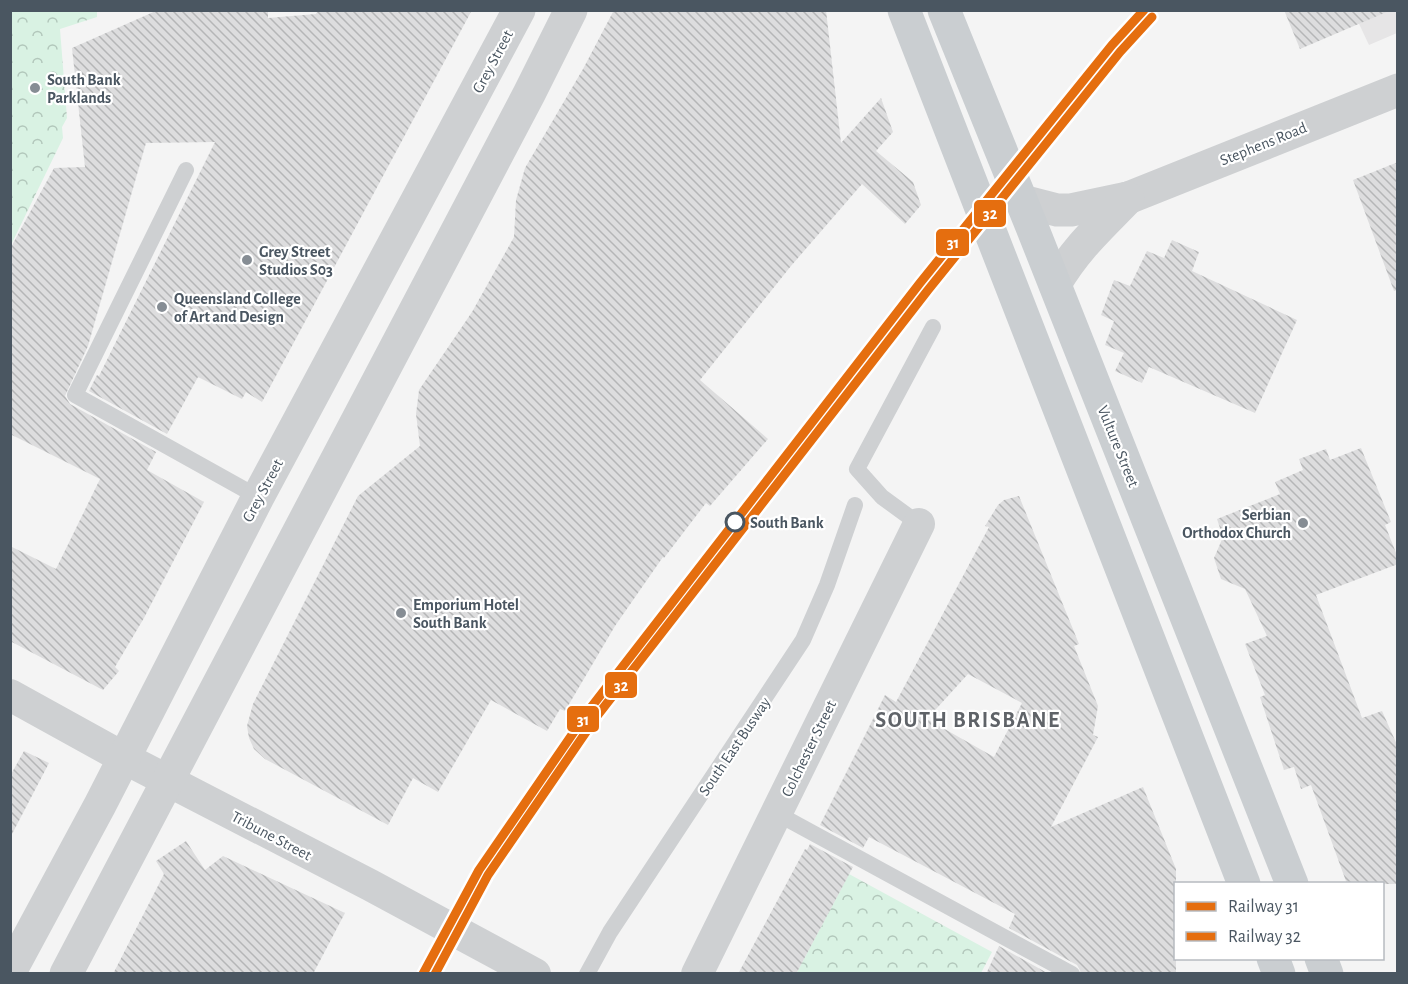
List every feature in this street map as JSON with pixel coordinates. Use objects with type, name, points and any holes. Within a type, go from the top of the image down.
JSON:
[{"type":"main road","points":[[904,10],[1243,882]]},
{"type":"main road","name":"Vulture Street","points":[[945,14],[1033,212],[1055,284],[1291,882]]},
{"type":"street","name":"Grey Street","points":[[10,972],[124,758],[258,497],[519,10]]},
{"type":"street","points":[[66,974],[571,10]]},
{"type":"street","name":"Stephens Road","points":[[1033,212],[1071,210],[1128,198],[1398,90]]},
{"type":"street","name":"Stephens Road","points":[[1055,284],[1081,245],[1128,198]]},
{"type":"street","name":"Colchester Street","points":[[697,974],[919,524]]},
{"type":"street","name":"Tribune Street","points":[[10,695],[124,758],[535,974]]},
{"type":"lane","points":[[186,170],[75,395],[258,497]]},
{"type":"lane","points":[[919,524],[882,497],[856,469],[933,327]]},
{"type":"lane","name":"South East Busway","points":[[587,974],[610,932],[803,640],[827,585],[855,505]]},
{"type":"lane","points":[[776,813],[1072,974]]},
{"type":"shaded area","points":[[1353,11],[1397,11],[1397,33],[1369,45]]},
{"type":"green space","name":"South Bank Parklands","points":[[11,10],[97,11],[97,17],[60,29],[67,118],[62,127],[63,138],[11,245]]},
{"type":"green space","points":[[849,874],[992,952],[981,973],[796,974]]},
{"type":"building","name":"Queensland College of Art and Design","points":[[158,10],[268,10],[268,18],[316,14],[318,10],[472,10],[262,402],[246,392],[242,399],[198,377],[167,434],[89,391],[97,375],[99,376],[215,142],[146,143],[88,346],[65,396],[70,404],[156,452],[147,470],[204,502],[144,618],[115,667],[119,671],[103,690],[10,641],[10,546],[56,569],[100,479],[10,434],[10,249],[54,168],[85,167],[72,48]]},
{"type":"building","points":[[614,10],[826,10],[841,143],[881,98],[893,132],[876,151],[913,182],[921,205],[905,224],[862,184],[791,266],[700,380],[768,439],[710,506],[706,503],[663,557],[615,626],[565,711],[560,709],[547,731],[491,700],[438,792],[413,778],[388,825],[265,759],[254,749],[249,738],[247,726],[253,704],[358,496],[420,446],[416,414],[419,390],[472,312],[514,237],[516,200],[525,168],[583,69]]},
{"type":"building","points":[[1284,10],[1389,10],[1389,11],[1300,49]]},
{"type":"building","points":[[1398,162],[1398,290],[1394,291],[1353,180]]},
{"type":"building","points":[[1172,240],[1199,252],[1192,271],[1297,320],[1255,413],[1149,367],[1142,383],[1115,371],[1124,353],[1105,345],[1114,321],[1101,315],[1114,280],[1130,286],[1147,251],[1164,258]]},
{"type":"building","points":[[1361,448],[1391,522],[1385,525],[1398,558],[1398,564],[1316,595],[1362,718],[1382,711],[1398,747],[1398,884],[1346,882],[1311,785],[1301,789],[1294,767],[1284,770],[1260,697],[1265,695],[1245,644],[1267,636],[1245,589],[1221,579],[1214,558],[1223,537],[1217,519],[1280,494],[1275,482],[1303,470],[1299,459],[1326,449],[1330,460]]},
{"type":"building","points":[[1019,496],[1079,644],[1074,646],[1098,706],[1093,735],[1098,737],[1051,827],[1143,787],[1176,869],[1174,960],[1176,960],[1176,974],[1082,974],[1077,965],[1009,928],[1015,914],[869,837],[863,848],[820,825],[885,695],[896,702],[989,527],[985,526],[998,505],[1004,500]],"holes":[[[968,674],[1022,703],[994,757],[927,719]]]},
{"type":"building","points":[[24,751],[49,763],[10,838],[10,776]]},
{"type":"building","points":[[186,841],[205,870],[223,856],[345,913],[313,974],[113,974],[164,874],[156,861]]},
{"type":"building","points":[[810,844],[853,867],[796,974],[738,974],[805,849],[807,850]]},
{"type":"building","points":[[999,946],[1049,974],[986,974]]},
{"type":"rail line","name":"31","points":[[423,974],[479,870],[589,710],[920,283],[1112,45],[1144,10]]},
{"type":"rail line","name":"32","points":[[435,974],[488,875],[597,716],[928,290],[1120,52],[1152,17]]},
{"type":"place","name":"South Bank Parklands","points":[[35,88]]},
{"type":"place","name":"Grey Street Studios S03","points":[[247,260]]},
{"type":"place","name":"Queensland College of Art and Design","points":[[162,307]]},
{"type":"place","name":"South Bank","points":[[735,522]]},
{"type":"place","name":"Serbian Orthodox Church","points":[[1303,523]]},
{"type":"place","name":"Emporium Hotel South Bank","points":[[401,613]]},
{"type":"district","name":"SOUTH BRISBANE","points":[[968,719]]}]
